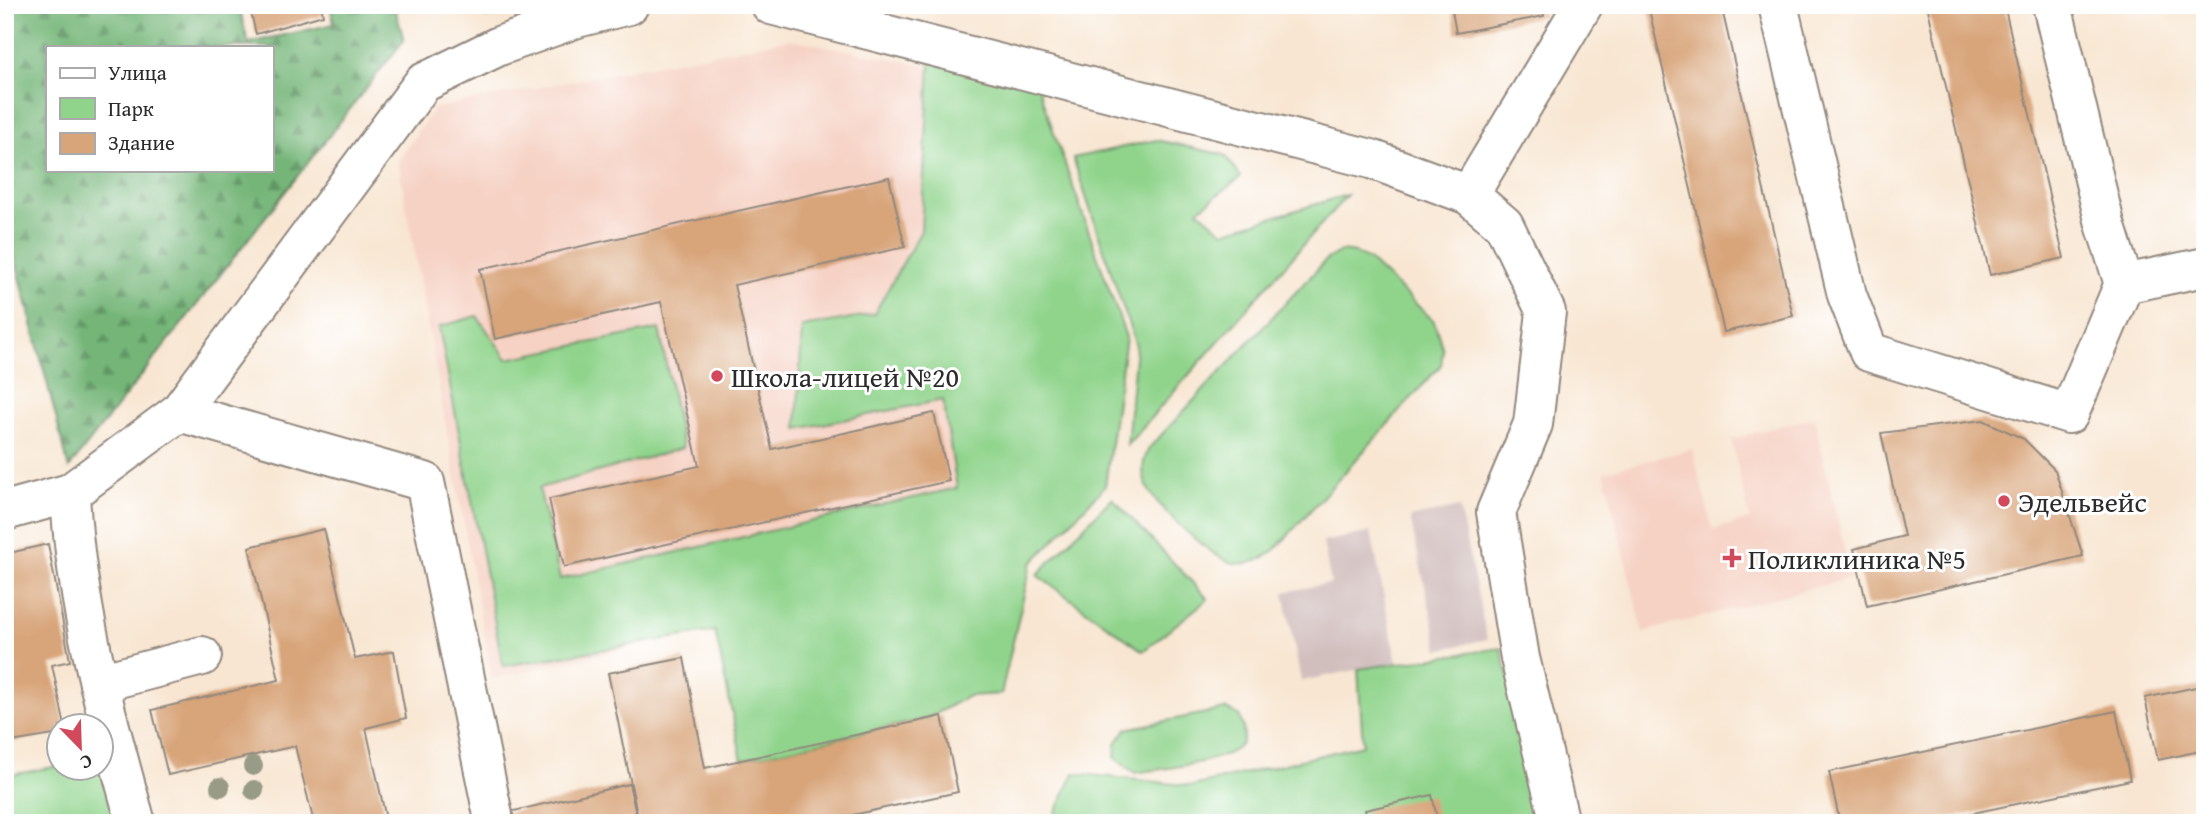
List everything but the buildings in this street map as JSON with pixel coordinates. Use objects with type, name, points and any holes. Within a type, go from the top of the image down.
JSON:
[{"type":"street","points":[[5,511],[70,493],[179,412],[424,83],[499,46],[577,18],[629,5]]},
{"type":"street","points":[[771,5],[1371,159],[1469,195],[1504,225],[1546,312],[1533,424],[1496,512],[1520,658],[1560,823]]},
{"type":"street","points":[[1469,195],[1583,5]]},
{"type":"street","points":[[1778,5],[1847,295],[1869,352],[2069,414],[2124,284],[2105,224],[2052,5]]},
{"type":"street","points":[[2124,284],[2205,267]]},
{"type":"street","points":[[179,412],[425,482],[493,816]]},
{"type":"street","points":[[70,493],[73,553],[99,683],[136,823]]},
{"type":"street","points":[[99,683],[202,656]]},
{"type":"shaded area","points":[[790,39],[929,66],[1000,538],[677,637],[492,679],[398,161],[434,108]]},
{"type":"shaded area","points":[[1814,417],[1851,578],[1643,632],[1604,472],[1692,449],[1713,530],[1750,519],[1731,439]]},
{"type":"shaded area","points":[[1459,507],[1487,639],[1439,650],[1410,518]]},
{"type":"shaded area","points":[[1371,532],[1397,662],[1301,681],[1284,592],[1331,583],[1323,542]]},
{"type":"green space","points":[[5,5],[239,5],[248,43],[334,24],[330,5],[394,5],[404,40],[69,468],[5,219]]},
{"type":"green space","points":[[482,5],[543,5],[485,17]]},
{"type":"green space","points":[[931,47],[1035,79],[1126,337],[1105,486],[1031,564],[1001,694],[968,696],[926,719],[742,760],[715,631],[503,666],[439,327],[477,316],[507,359],[659,329],[683,448],[539,488],[560,579],[957,488],[943,400],[797,429],[802,327],[874,314],[921,231]]},
{"type":"green space","points":[[1156,140],[1225,155],[1241,177],[1198,210],[1223,232],[1347,195],[1127,445],[1136,346],[1073,158]]},
{"type":"green space","points":[[1341,251],[1355,253],[1369,260],[1434,321],[1443,350],[1441,365],[1274,551],[1250,563],[1240,564],[1225,560],[1185,530],[1151,494],[1146,485],[1143,466],[1147,453],[1327,259]]},
{"type":"green space","points":[[1112,498],[1208,599],[1143,651],[1037,575]]},
{"type":"green space","points":[[1501,648],[1546,823],[1051,823],[1074,773],[1193,786],[1363,745],[1358,669]]},
{"type":"green space","points":[[1226,709],[1239,715],[1244,735],[1236,749],[1225,755],[1194,764],[1135,773],[1115,758],[1116,743],[1126,729]]},
{"type":"green space","points":[[46,768],[46,782],[106,782],[118,823],[5,823],[5,776]]},
{"type":"place","name":"Школа-лицей №20","points":[[717,376]]},
{"type":"place","name":"Эдельвейс","points":[[2004,501]]},
{"type":"place","name":"Поликлиника №5","points":[[1732,558]]}]
